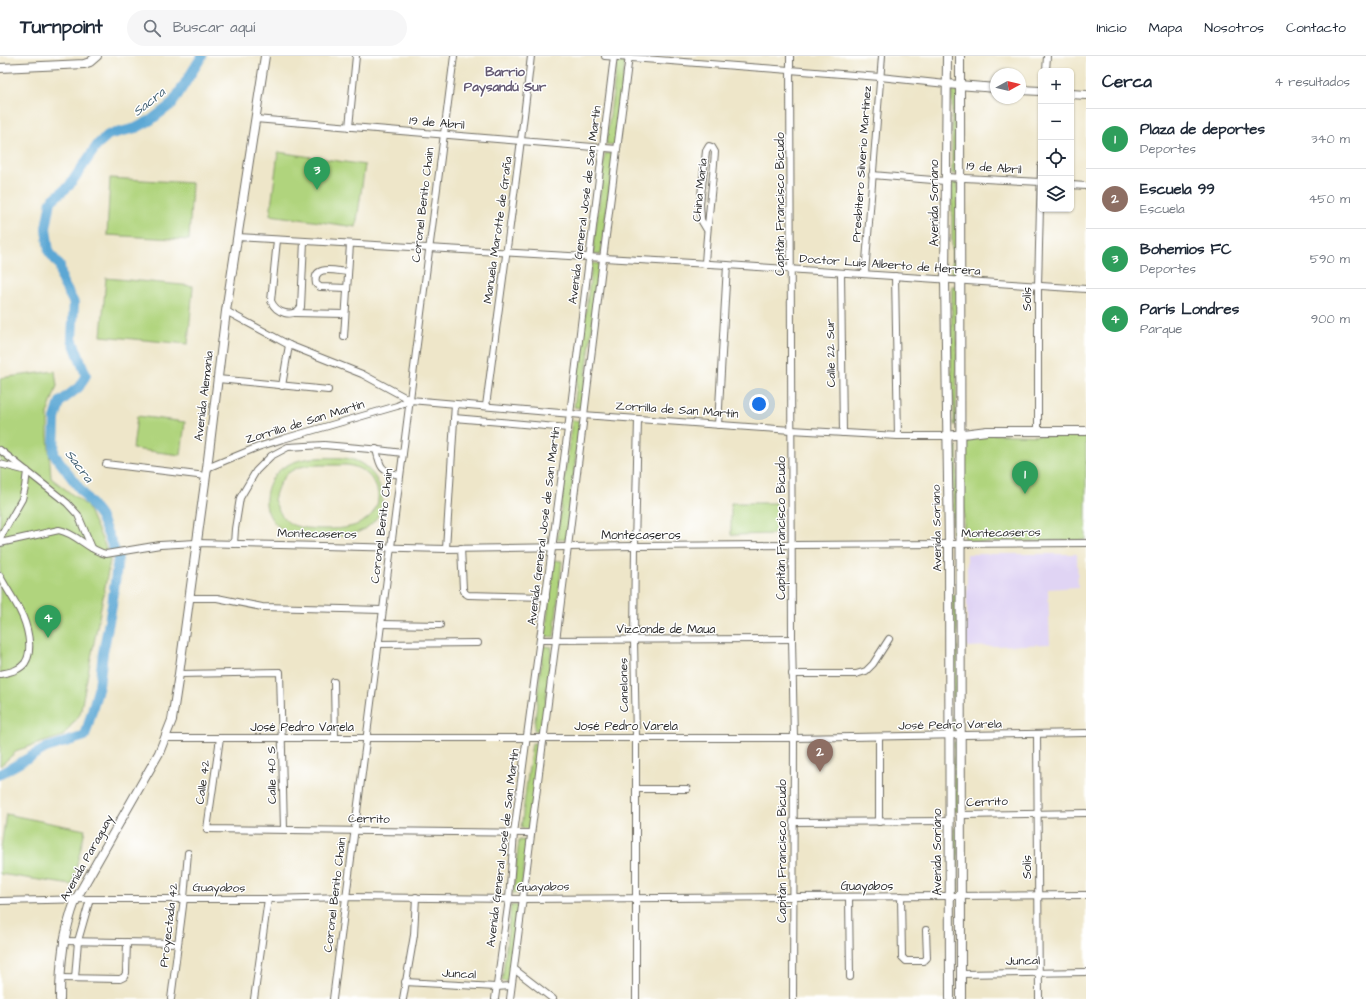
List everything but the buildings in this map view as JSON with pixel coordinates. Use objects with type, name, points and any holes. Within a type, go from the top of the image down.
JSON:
[{"type":"street","points":[[0,68],[84,64],[90,62],[97,56]]},
{"type":"street","name":"Avenida Alemania","points":[[166,738],[172,720],[179,674],[206,476],[226,311],[265,56]]},
{"type":"street","points":[[348,127],[356,56]]},
{"type":"street","name":"Coronel Benito Chain","points":[[333,999],[390,546],[410,400],[428,248],[454,56]]},
{"type":"street","name":"Manuela Marotte de Graña","points":[[486,406],[505,253],[522,140],[531,56]]},
{"type":"street","points":[[605,56],[990,88]]},
{"type":"street","name":"Avenida General José de San Martín","points":[[494,999],[509,899],[514,833],[570,414],[614,56]]},
{"type":"street","points":[[698,63],[699,56]]},
{"type":"street","name":"Capitán Francisco Bicudo","points":[[790,56],[792,674],[794,738],[793,999]]},
{"type":"street","name":"Presbítero Silverio Martínez","points":[[865,274],[882,56]]},
{"type":"street","name":"Avenida Soriano","points":[[946,56],[945,179],[949,545],[950,736],[948,821],[950,999]]},
{"type":"street","name":"Avenida Soriano","points":[[960,56],[961,999]]},
{"type":"street","points":[[1046,68],[1048,56]]},
{"type":"street","name":"Avenida General José de San Martín","points":[[510,999],[629,57]]},
{"type":"street","points":[[1026,90],[1038,91]]},
{"type":"street","points":[[1074,94],[1086,95]]},
{"type":"street","name":"19 de Abril","points":[[255,119],[443,135],[522,140],[617,150]]},
{"type":"street","name":"China María","points":[[705,264],[715,152],[709,146],[706,152],[700,204],[701,220],[707,230]]},
{"type":"street","name":"19 de Abril","points":[[872,175],[945,179],[960,177],[1038,182]]},
{"type":"street","points":[[1074,185],[1086,186]]},
{"type":"street","name":"Solís","points":[[1038,432],[1038,286],[1040,212]]},
{"type":"street","name":"Doctor Luis Alberto de Herrera","points":[[237,237],[726,265],[1086,288]]},
{"type":"street","points":[[277,240],[271,301],[274,307],[280,312],[345,314]]},
{"type":"street","points":[[294,313],[301,307],[304,241]]},
{"type":"street","points":[[344,336],[350,244]]},
{"type":"street","points":[[718,425],[726,265]]},
{"type":"street","points":[[347,288],[320,287],[316,284],[314,278],[317,272],[322,270],[348,272]]},
{"type":"street","name":"Calle 22 Sur","points":[[841,273],[843,433]]},
{"type":"street","points":[[895,276],[898,436]]},
{"type":"street","name":"Zorrilla de San Martín","points":[[226,311],[289,345],[362,374],[410,400],[718,425],[898,436],[947,436],[987,432],[1086,432]]},
{"type":"street","points":[[282,386],[289,345]]},
{"type":"street","points":[[218,378],[328,390]]},
{"type":"street","name":"Zorrilla de San Martín","points":[[207,468],[258,447],[397,406],[410,400]]},
{"type":"street","points":[[446,548],[455,404]]},
{"type":"street","points":[[454,418],[568,428]]},
{"type":"street","name":"Canelones","points":[[636,999],[636,737],[634,640],[638,419]]},
{"type":"street","points":[[234,544],[240,498],[256,471],[271,456],[288,448],[324,445],[376,449],[403,453]]},
{"type":"street","points":[[376,449],[383,470],[400,475]]},
{"type":"street","points":[[0,450],[67,503],[78,515],[93,549]]},
{"type":"street","points":[[0,464],[26,471]]},
{"type":"street","points":[[106,464],[206,476]]},
{"type":"street","points":[[0,538],[22,499],[25,487],[26,471]]},
{"type":"street","points":[[0,543],[59,530],[68,532],[93,549]]},
{"type":"street","name":"Montecaseros","points":[[93,549],[97,552],[106,554],[160,545],[196,543],[461,548],[1086,543]]},
{"type":"street","points":[[461,548],[462,589],[468,595],[546,597]]},
{"type":"street","points":[[0,576],[20,611],[26,625],[29,642],[29,653],[25,663],[15,670],[0,674]]},
{"type":"street","points":[[949,589],[960,589]]},
{"type":"street","points":[[189,598],[217,598],[262,607],[382,610]]},
{"type":"street","points":[[381,624],[440,625]]},
{"type":"street","name":"Vizconde de Maua","points":[[540,640],[792,639]]},
{"type":"street","points":[[792,674],[856,674],[866,671],[873,664],[889,639]]},
{"type":"street","points":[[378,644],[478,643]]},
{"type":"street","name":"Calle 40 S","points":[[179,674],[280,672],[284,829]]},
{"type":"street","points":[[334,682],[335,738]]},
{"type":"street","name":"José Pedro Varela","points":[[166,738],[794,738],[1086,733]]},
{"type":"street","name":"Solís","points":[[1037,734],[1039,999]]},
{"type":"street","points":[[879,822],[880,737]]},
{"type":"street","name":"Avenida Paraguay","points":[[60,999],[63,941],[68,920],[76,899],[159,753],[166,738]]},
{"type":"street","name":"Calle 42","points":[[207,828],[220,738]]},
{"type":"street","points":[[636,789],[687,788]]},
{"type":"street","name":"Cerrito","points":[[793,822],[948,821],[961,815],[1086,812]]},
{"type":"street","name":"Cerrito","points":[[207,828],[531,834]]},
{"type":"street","name":"Proyectada 42","points":[[171,999],[184,898],[188,853]]},
{"type":"street","name":"Guayabos","points":[[0,901],[90,898],[268,899],[416,897],[523,899],[1086,895]]},
{"type":"street","points":[[901,896],[902,957],[906,961],[924,961],[927,958],[926,930]]},
{"type":"street","points":[[403,999],[414,935],[416,897]]},
{"type":"street","points":[[849,897],[850,977]]},
{"type":"street","points":[[75,978],[78,941],[90,898]]},
{"type":"street","points":[[254,999],[268,899]]},
{"type":"street","points":[[63,941],[178,943]]},
{"type":"street","points":[[60,978],[120,979],[124,977],[126,973],[127,942]]},
{"type":"street","points":[[514,969],[553,999]]},
{"type":"street","name":"Juncal","points":[[961,974],[1086,972]]},
{"type":"street","name":"Juncal","points":[[405,982],[496,987],[511,986]]},
{"type":"shaded area","points":[[967,554],[1077,554],[1078,587],[1048,589],[1050,644],[967,647]]},
{"type":"green space","points":[[617,62],[625,62],[615,145],[606,144]]},
{"type":"green space","points":[[952,91],[958,91],[957,174],[952,174]]},
{"type":"green space","points":[[278,152],[365,165],[356,227],[270,215]]},
{"type":"green space","points":[[605,153],[614,154],[601,255],[593,254]]},
{"type":"green space","points":[[110,178],[192,183],[189,240],[107,235]]},
{"type":"green space","points":[[952,183],[958,183],[958,274],[952,275]]},
{"type":"green space","points":[[592,263],[600,264],[582,408],[574,407]]},
{"type":"green space","points":[[106,278],[193,286],[188,344],[101,336]]},
{"type":"green space","points":[[952,286],[958,286],[956,425],[954,425],[954,405],[951,388]]},
{"type":"green space","points":[[55,371],[57,386],[48,411],[51,478],[87,506],[107,550],[110,561],[80,714],[63,736],[18,750],[0,766],[0,378]]},
{"type":"green space","points":[[137,416],[185,422],[181,455],[133,449]]},
{"type":"green space","points":[[572,420],[580,421],[566,540],[557,539]]},
{"type":"green space","points":[[978,434],[1086,437],[1086,540],[966,543],[964,540],[963,447],[971,437]]},
{"type":"green space","points":[[953,447],[957,447],[957,540],[953,540]]},
{"type":"green space","points":[[311,458],[344,458],[354,460],[363,465],[377,480],[381,489],[381,509],[377,518],[369,526],[354,534],[301,537],[294,536],[281,529],[271,519],[268,512],[266,498],[268,489],[271,481],[281,469],[287,465]],"holes":[[[310,465],[346,465],[356,467],[364,471],[371,478],[378,493],[378,502],[374,510],[364,521],[354,526],[344,528],[311,528],[291,524],[281,514],[274,500],[278,486],[284,477],[292,471],[300,467]]]},
{"type":"green space","points":[[731,503],[777,503],[777,534],[731,535]]},
{"type":"green space","points":[[554,560],[562,561],[554,637],[545,636]]},
{"type":"green space","points":[[952,595],[957,595],[958,731],[953,731]]},
{"type":"green space","points":[[543,646],[552,647],[542,731],[534,730]]},
{"type":"green space","points":[[954,742],[958,742],[958,811],[954,811]]},
{"type":"green space","points":[[532,743],[540,744],[529,829],[521,828]]},
{"type":"green space","points":[[6,814],[85,830],[72,885],[0,874],[0,854]]},
{"type":"green space","points":[[954,828],[958,828],[958,892],[954,892]]},
{"type":"green space","points":[[519,840],[527,841],[521,894],[513,893]]},
{"type":"green space","points":[[511,905],[519,906],[510,982],[502,981]]},
{"type":"waterway","name":"Sacra","points":[[0,774],[46,748],[85,736],[99,686],[118,558],[100,516],[54,454],[55,419],[60,402],[79,387],[86,375],[72,339],[74,303],[62,281],[60,266],[49,252],[46,228],[51,201],[69,186],[98,144],[108,135],[136,128],[151,120],[172,104],[202,56]]},
{"type":"place","name":"Bohemios FC","points":[[317,190]]},
{"type":"place","name":"Plaza de deportes","points":[[1025,494]]},
{"type":"place","name":"París Londres","points":[[48,638]]},
{"type":"place","name":"Escuela 99","points":[[820,772]]},
{"type":"district","name":"Barrio Paysandú Sur","points":[[505,80]]}]
